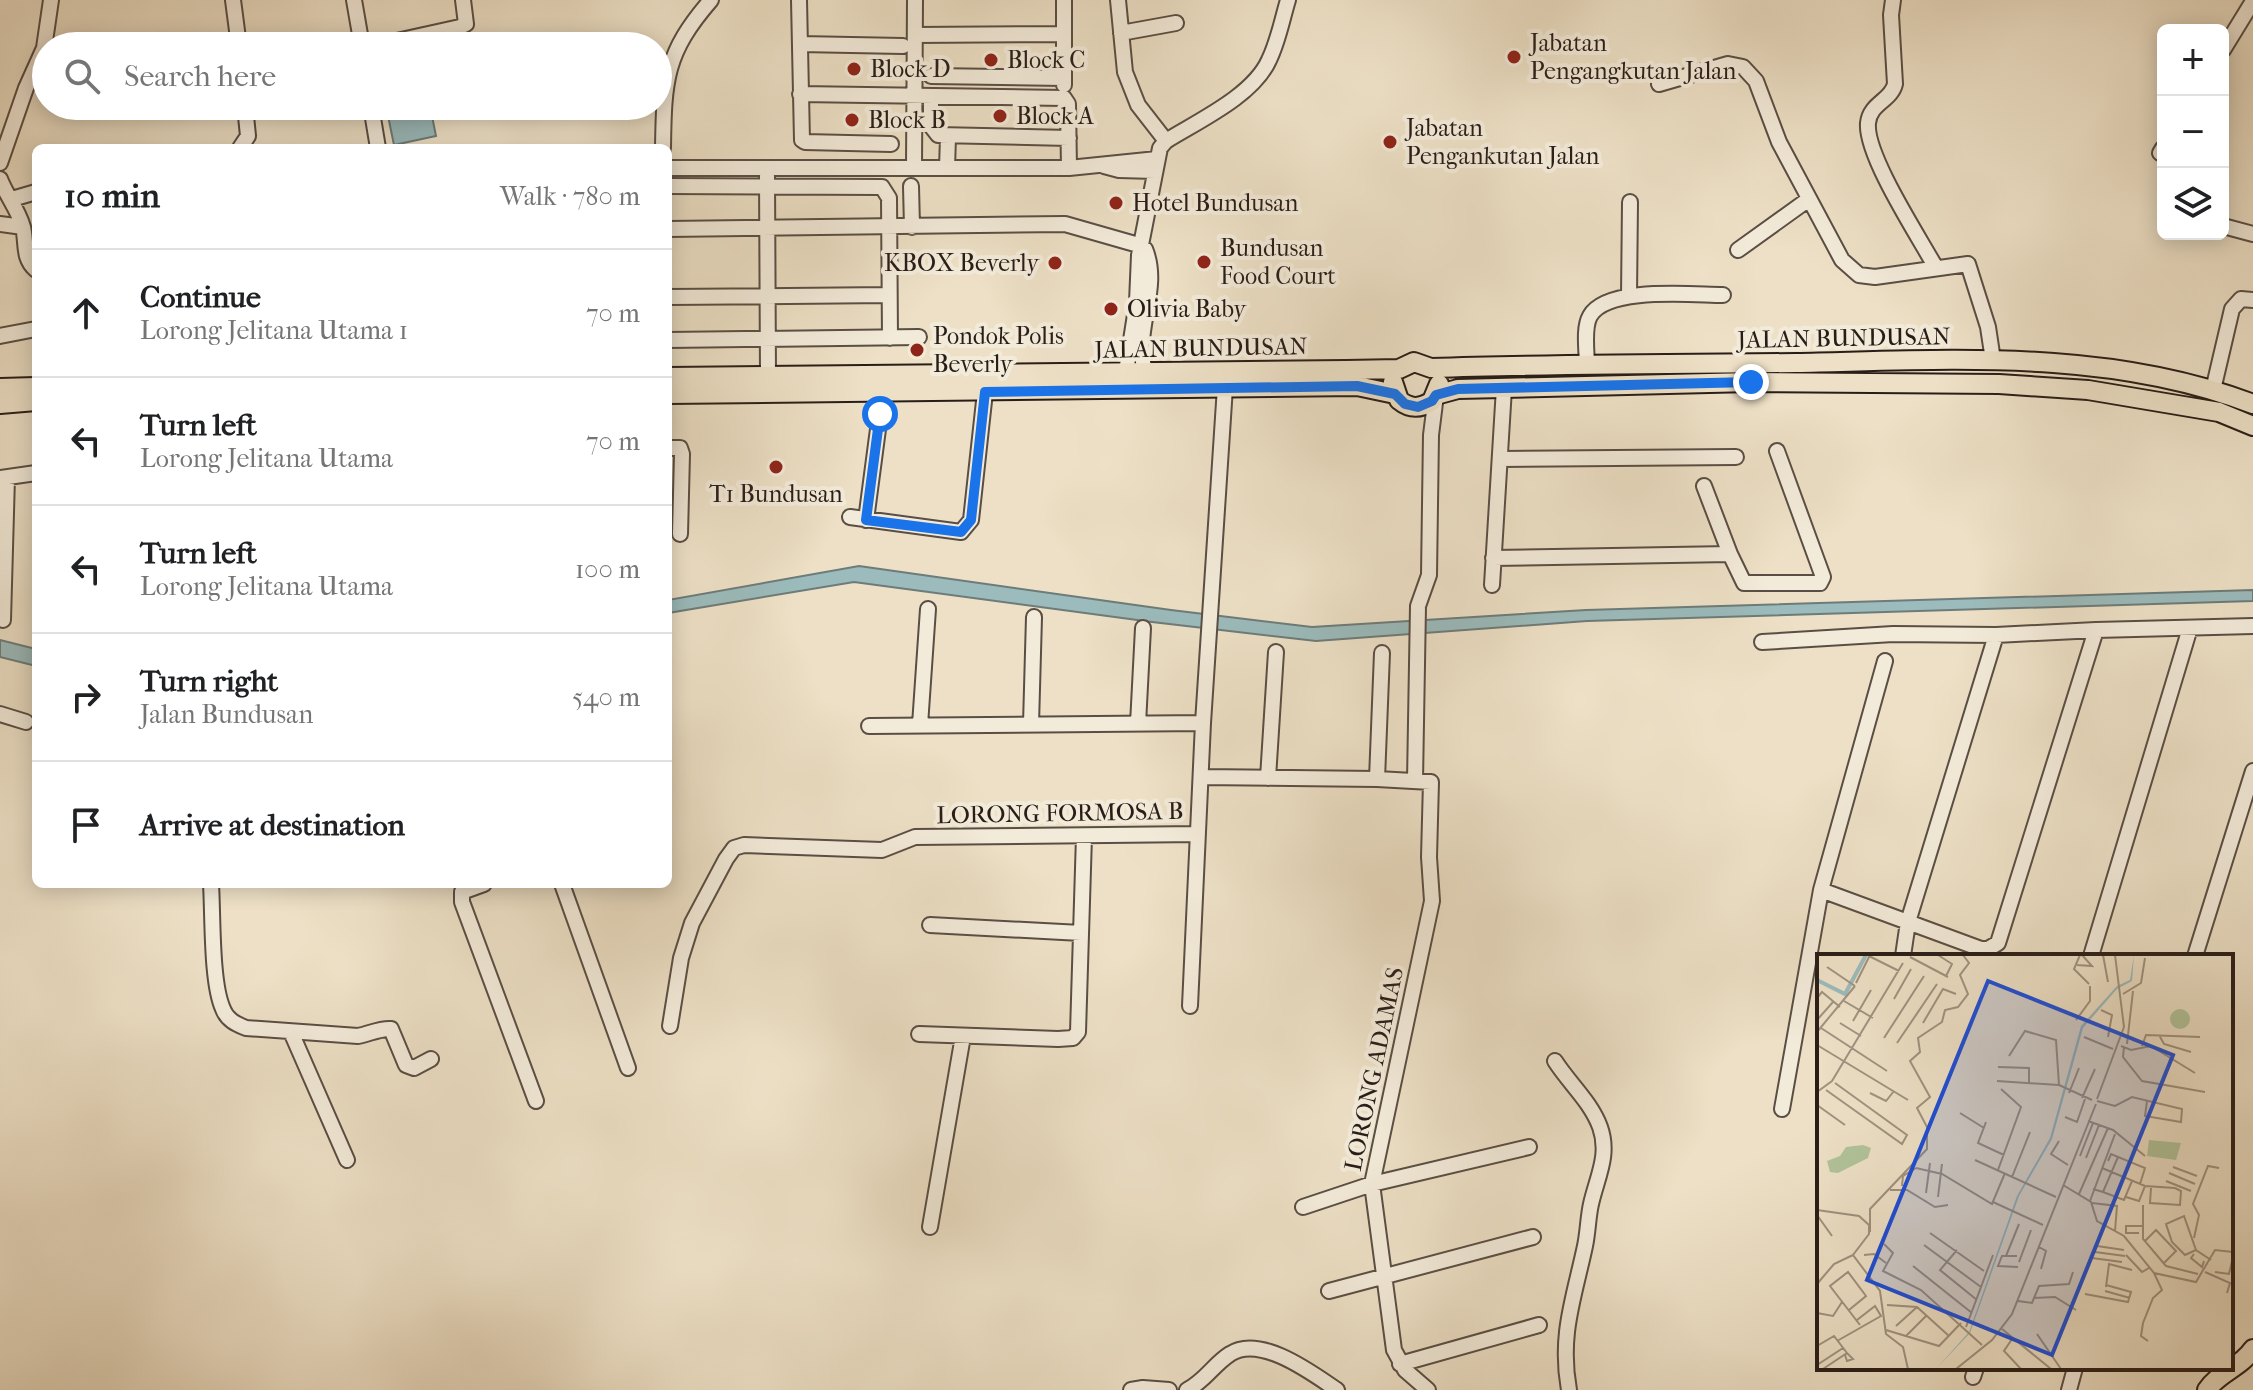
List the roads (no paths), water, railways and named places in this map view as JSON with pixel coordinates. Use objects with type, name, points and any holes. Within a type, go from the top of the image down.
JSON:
[{"type":"main road","name":"JALAN BUNDUSAN","points":[[672,377],[1399,369],[1414,362],[1431,368],[1993,360],[2090,366],[2213,390],[2253,404]]},
{"type":"main road","points":[[1431,368],[1438,378],[1436,395]]},
{"type":"main road","points":[[1395,394],[1393,381],[1399,369]]},
{"type":"main road","points":[[1126,372],[1138,380],[1198,387]]},
{"type":"main road","name":"JALAN BUNDUSAN","points":[[672,394],[1357,386],[1395,394],[1411,407],[1426,405],[1436,395],[1458,389],[1767,381],[1999,384],[2088,390],[2219,412],[2253,426]]},
{"type":"main road","points":[[0,388],[32,387]]},
{"type":"main road","points":[[0,404],[32,401]]},
{"type":"main road","points":[[2233,1369],[2244,1362],[2253,1349]]},
{"type":"main road","points":[[2207,1390],[2211,1383],[2231,1370]]},
{"type":"street","points":[[46,32],[51,0]]},
{"type":"street","points":[[233,0],[237,32]]},
{"type":"street","points":[[354,0],[360,32]]},
{"type":"street","points":[[437,32],[466,24],[463,0]]},
{"type":"street","points":[[672,61],[688,27],[711,0]]},
{"type":"street","points":[[799,0],[801,135],[805,142],[891,144]]},
{"type":"street","points":[[914,168],[915,0]]},
{"type":"street","points":[[1064,0],[1064,98],[1068,104],[1069,168]]},
{"type":"street","points":[[1118,0],[1125,72],[1138,105],[1166,141]]},
{"type":"street","points":[[1126,372],[1137,302],[1139,255],[1156,165],[1166,141],[1245,91],[1256,80],[1270,59],[1288,0]]},
{"type":"street","points":[[1893,0],[1895,84],[1891,95],[1875,106],[1870,114],[1868,131],[1884,175],[1936,268]]},
{"type":"street","points":[[2229,40],[2253,1]]},
{"type":"street","points":[[1121,33],[1176,23]]},
{"type":"street","points":[[915,35],[1064,34]]},
{"type":"street","points":[[800,44],[903,46]]},
{"type":"street","points":[[1659,84],[1728,64],[1743,67],[1756,81],[1779,142],[1837,252],[1850,269],[1859,275],[1875,277],[1968,264],[1988,327],[1993,360]]},
{"type":"street","points":[[0,163],[32,75]]},
{"type":"street","points":[[931,76],[1064,78]]},
{"type":"street","points":[[800,94],[1064,98]]},
{"type":"street","points":[[931,96],[931,126],[938,135],[1069,138]]},
{"type":"street","points":[[243,144],[248,136],[246,120]]},
{"type":"street","points":[[373,120],[377,144]]},
{"type":"street","points":[[663,144],[664,120]]},
{"type":"street","points":[[947,168],[948,137]]},
{"type":"street","points":[[672,168],[1069,168],[1104,166],[1119,161],[1156,165]]},
{"type":"street","points":[[767,168],[768,376]]},
{"type":"street","points":[[0,179],[23,227],[26,257],[32,265]]},
{"type":"street","points":[[672,186],[882,187],[889,198],[890,338]]},
{"type":"street","points":[[911,186],[912,227]]},
{"type":"street","points":[[12,199],[32,193]]},
{"type":"street","points":[[1738,250],[1809,199]]},
{"type":"street","points":[[1629,296],[1630,202]]},
{"type":"street","points":[[0,224],[23,227]]},
{"type":"street","points":[[672,229],[1073,225],[1142,246],[1147,254],[1149,308],[1140,353],[1146,373]]},
{"type":"street","points":[[2229,228],[2253,234]]},
{"type":"street","points":[[672,297],[889,295]]},
{"type":"street","points":[[1587,366],[1587,323],[1598,307],[1629,296],[1723,295]]},
{"type":"street","points":[[2213,390],[2232,309],[2241,299],[2253,300]]},
{"type":"street","points":[[0,336],[32,330]]},
{"type":"street","points":[[672,340],[919,337]]},
{"type":"street","points":[[1190,1006],[1203,723],[1225,387]]},
{"type":"street","points":[[1492,585],[1504,388]]},
{"type":"street","points":[[850,517],[961,532],[971,520],[985,392]]},
{"type":"street","points":[[1201,777],[1415,781],[1418,606],[1429,575],[1431,435],[1436,395]]},
{"type":"street","points":[[1411,407],[1431,435]]},
{"type":"street","points":[[866,520],[880,414]]},
{"type":"street","points":[[672,448],[680,448],[682,454],[680,534]]},
{"type":"street","points":[[1704,486],[1741,578],[1749,584],[1817,584],[1823,577],[1777,451]]},
{"type":"street","points":[[1500,459],[1736,457]]},
{"type":"street","points":[[3,620],[4,477],[32,474]]},
{"type":"street","points":[[1493,558],[1730,554]]},
{"type":"street","points":[[920,725],[928,609]]},
{"type":"street","points":[[1031,724],[1034,617]]},
{"type":"street","points":[[1762,642],[1893,634],[1996,635],[2253,626]]},
{"type":"street","points":[[1138,724],[1143,628]]},
{"type":"street","points":[[2092,954],[2190,628]]},
{"type":"street","points":[[1821,890],[1981,949],[1998,943],[2096,630]]},
{"type":"street","points":[[1903,954],[1908,922],[1996,635]]},
{"type":"street","points":[[1268,778],[1276,652]]},
{"type":"street","points":[[1377,779],[1382,653]]},
{"type":"street","points":[[1782,1109],[1821,890],[1885,661]]},
{"type":"street","points":[[0,714],[26,722]]},
{"type":"street","points":[[869,726],[1203,723]]},
{"type":"street","points":[[2196,954],[2253,771]]},
{"type":"street","name":"LORONG ADAMAS","points":[[1400,1364],[1394,1350],[1372,1184],[1432,901],[1429,857],[1431,782],[1415,781]]},
{"type":"street","name":"LORONG FORMOSA B","points":[[670,1026],[684,944],[734,848],[744,845],[882,850],[915,837],[1198,834]]},
{"type":"street","points":[[919,1034],[1073,1038],[1078,1032],[1084,836]]},
{"type":"street","points":[[211,888],[217,988],[223,1011],[232,1023],[246,1028],[358,1036],[384,1028],[391,1029],[406,1065],[414,1068],[431,1059]]},
{"type":"street","points":[[473,888],[462,892],[461,897],[536,1101]]},
{"type":"street","points":[[563,888],[628,1068]]},
{"type":"street","points":[[930,925],[1081,933]]},
{"type":"street","points":[[291,1032],[347,1160]]},
{"type":"street","points":[[930,1227],[963,1036]]},
{"type":"street","points":[[1555,1061],[1595,1115],[1604,1145],[1585,1248],[1566,1321],[1569,1390]]},
{"type":"street","points":[[1303,1207],[1372,1184],[1529,1147]]},
{"type":"street","points":[[1329,1291],[1533,1237]]},
{"type":"street","points":[[1400,1364],[1539,1325]]},
{"type":"street","points":[[1187,1390],[1199,1384],[1227,1355],[1249,1347],[1304,1367],[1337,1390]]},
{"type":"street","points":[[1400,1364],[1428,1390]]},
{"type":"street","points":[[2069,1390],[2074,1370]]},
{"type":"street","points":[[1131,1390],[1169,1390]]},
{"type":"water","points":[[389,120],[433,120],[436,136],[394,144]]},
{"type":"water","points":[[859,566],[1312,627],[1586,610],[2253,590],[2253,601],[1587,621],[1316,641],[854,582],[672,612],[672,599]]},
{"type":"water","points":[[0,640],[32,648],[32,665],[0,657]]},
{"type":"place","name":"Jabatan Pengangkutan Jalan","points":[[1514,57]]},
{"type":"place","name":"Block C","points":[[991,60]]},
{"type":"place","name":"Block D","points":[[854,69]]},
{"type":"place","name":"Block A","points":[[1000,116]]},
{"type":"place","name":"Block B","points":[[852,120]]},
{"type":"place","name":"Jabatan Pengankutan Jalan","points":[[1390,142]]},
{"type":"place","name":"Hotel Bundusan","points":[[1116,203]]},
{"type":"place","name":"Bundusan Food Court","points":[[1204,262]]},
{"type":"place","name":"KBOX Beverly","points":[[1055,263]]},
{"type":"place","name":"Olivia Baby","points":[[1111,309]]},
{"type":"place","name":"Pondok Polis Beverly","points":[[917,350]]},
{"type":"place","name":"T1 Bundusan","points":[[776,467]]}]
